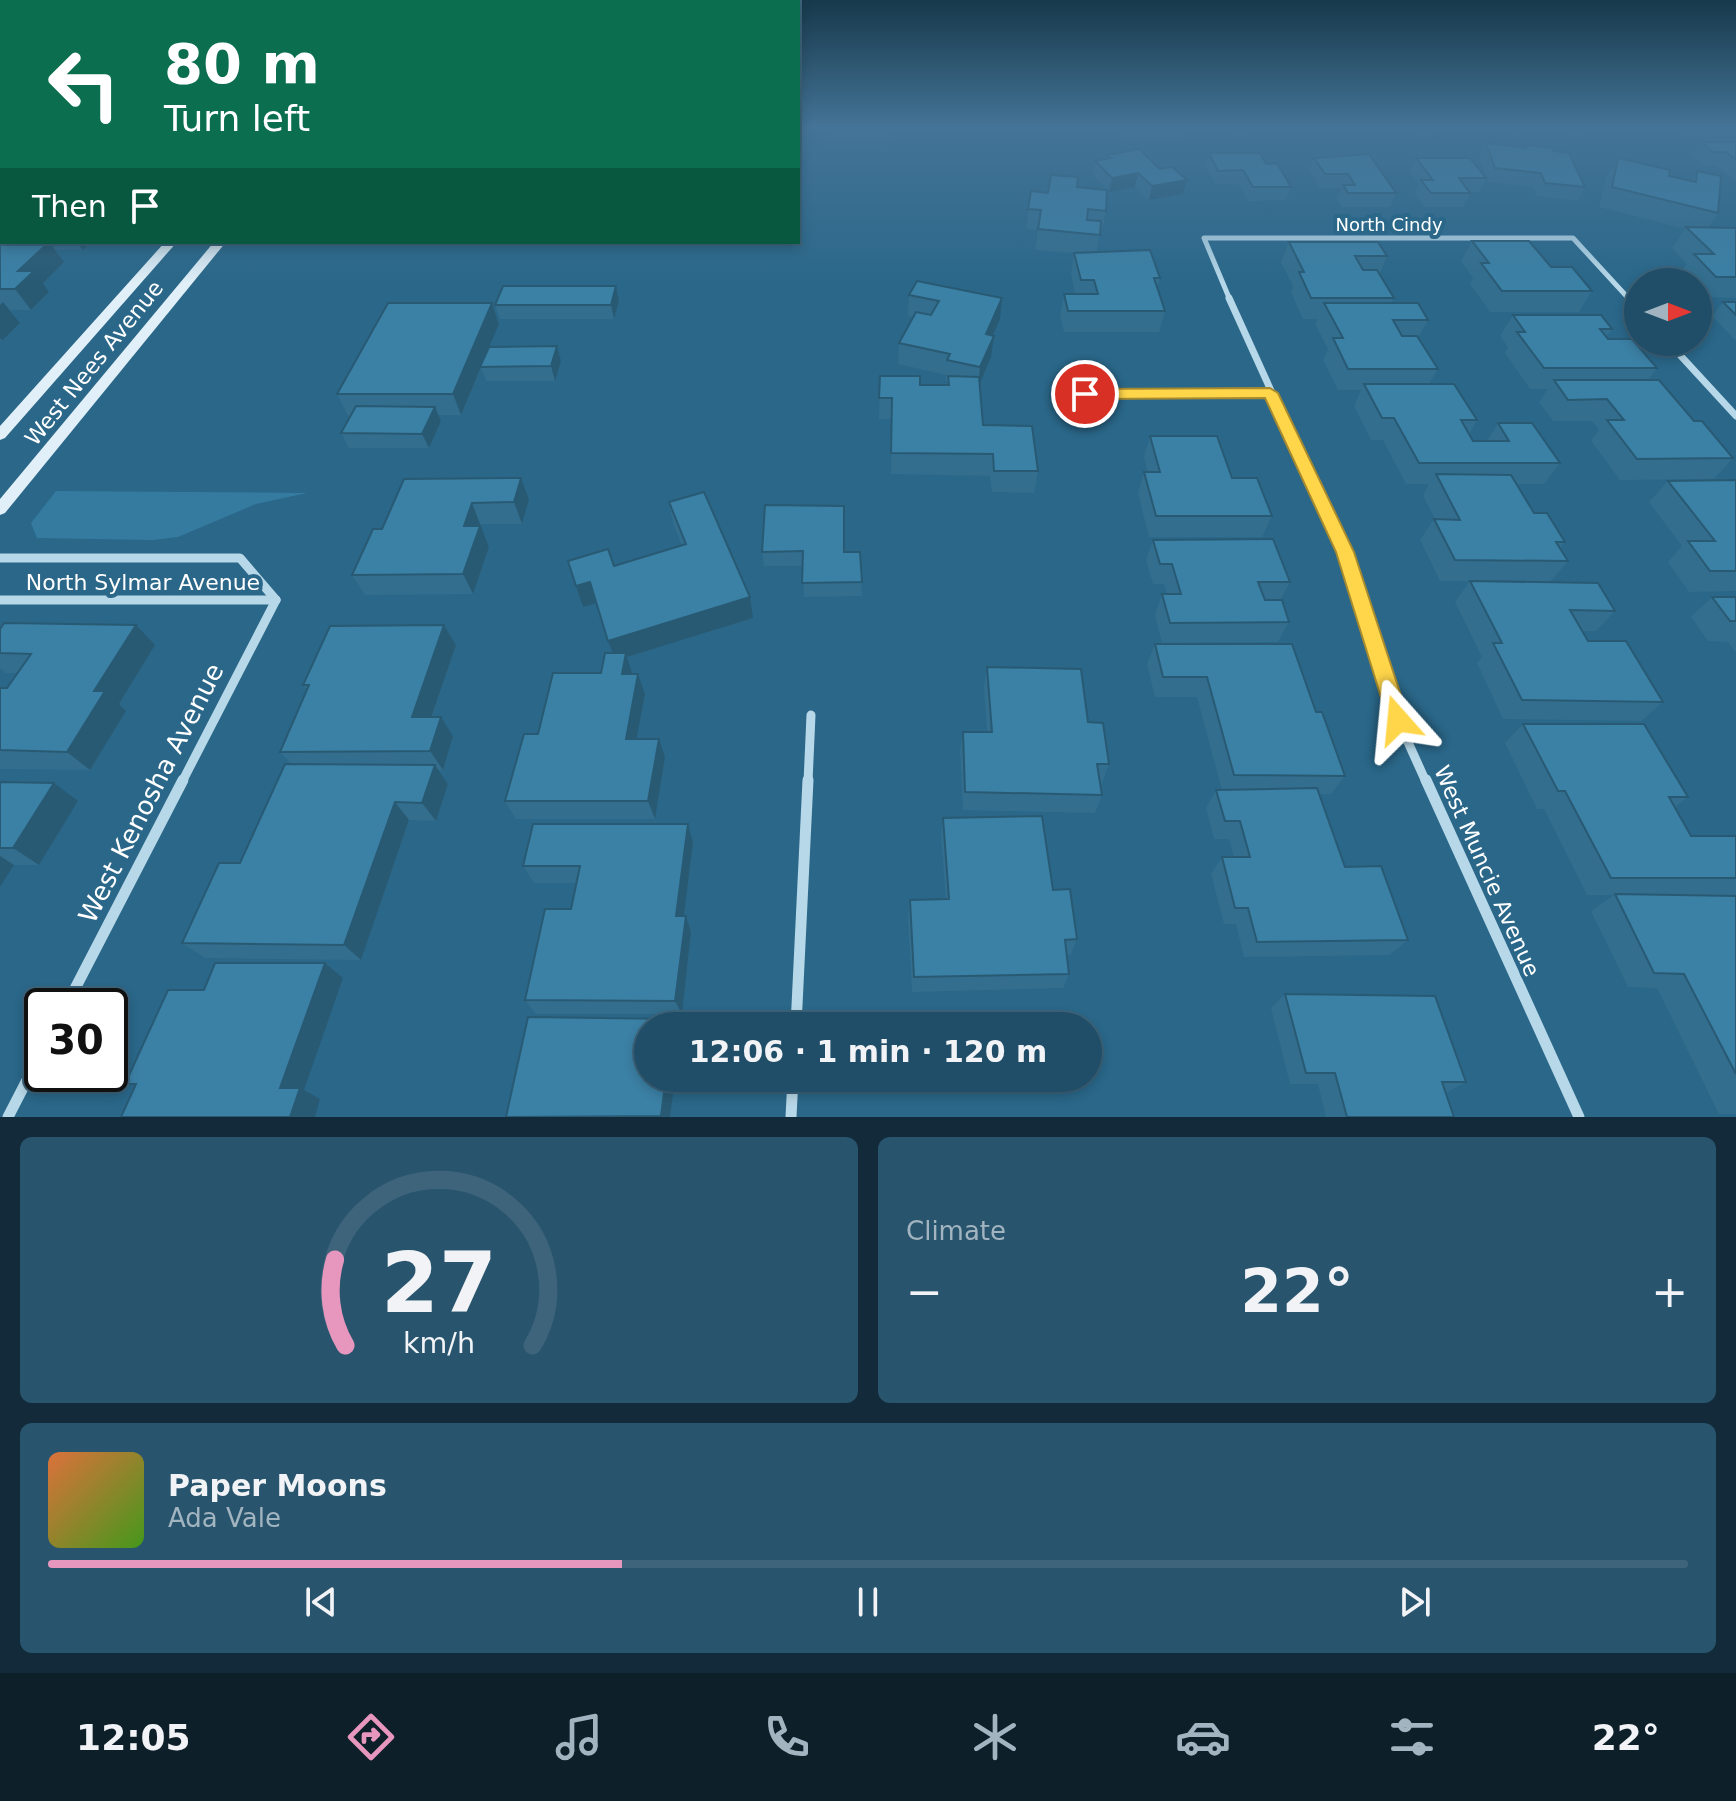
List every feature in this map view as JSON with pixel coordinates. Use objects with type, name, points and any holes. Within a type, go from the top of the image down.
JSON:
[{"type":"main road","name":"West Nees Avenue","points":[[0,435],[169,244]]},
{"type":"main road","name":"West Nees Avenue","points":[[0,509],[218,244]]},
{"type":"street","name":"North Cindy","points":[[1204,238],[1573,238],[1624,294]]},
{"type":"street","name":"West Muncie Avenue","points":[[1204,238],[1270,393],[1345,552],[1398,720],[1579,1117]]},
{"type":"street","points":[[1681,356],[1736,416]]},
{"type":"street","points":[[1085,394],[1270,393]]},
{"type":"street","name":"North Sylmar Avenue","points":[[0,558],[240,558],[276,600]]},
{"type":"street","name":"North Sylmar Avenue","points":[[0,600],[276,600]]},
{"type":"street","name":"West Kenosha Avenue","points":[[75,988],[276,600]]},
{"type":"street","points":[[797,1012],[811,715]]},
{"type":"street","points":[[8,1117],[24,1086]]},
{"type":"street","points":[[791,1117],[792,1092]]},
{"type":"shaded area","points":[[56,491],[307,493],[256,504],[178,537],[153,540],[37,538],[31,523]]},
{"type":"building","points":[[1050,179],[1078,179],[1077,187],[1107,190],[1106,211],[1088,209],[1087,220],[1101,221],[1100,235],[1038,229],[1041,210],[1028,209],[1031,191],[1048,193]]},
{"type":"building","points":[[1145,179],[1187,180],[1152,186]]},
{"type":"building","points":[[1248,179],[1286,179],[1291,187],[1253,187]]},
{"type":"building","points":[[1351,179],[1386,179],[1396,193],[1348,193],[1343,185],[1355,185]]},
{"type":"building","points":[[1460,179],[1470,193],[1431,193],[1421,180]]},
{"type":"building","points":[[1543,179],[1581,179],[1585,187],[1545,183]]},
{"type":"building","points":[[1614,179],[1683,179],[1696,182],[1696,179],[1721,179],[1718,213],[1612,187]]},
{"type":"building","points":[[1686,227],[1736,228],[1736,277],[1716,277],[1712,268],[1707,268],[1694,254],[1714,254]]},
{"type":"building","points":[[1472,241],[1529,241],[1551,267],[1572,267],[1592,291],[1502,291],[1481,263],[1489,263]]},
{"type":"building","points":[[1289,242],[1378,242],[1387,256],[1355,256],[1363,270],[1377,270],[1394,298],[1311,298],[1299,272],[1304,272]]},
{"type":"building","points":[[0,244],[47,244],[18,271],[34,271],[15,289],[0,289]]},
{"type":"building","points":[[1150,250],[1160,278],[1154,278],[1165,311],[1068,311],[1064,294],[1098,294],[1094,280],[1081,280],[1074,253]]},
{"type":"building","points":[[917,281],[1002,298],[986,334],[994,336],[980,367],[947,360],[950,354],[899,343],[916,312],[931,315],[939,301],[909,295]]},
{"type":"building","points":[[503,286],[616,286],[611,305],[495,305]]},
{"type":"building","points":[[1723,302],[1736,302],[1736,315]]},
{"type":"building","points":[[388,303],[492,303],[453,394],[337,394]]},
{"type":"building","points":[[1324,303],[1418,303],[1428,320],[1393,320],[1402,336],[1417,336],[1438,369],[1348,369],[1333,338],[1343,338]]},
{"type":"building","points":[[1513,315],[1601,315],[1612,329],[1600,329],[1608,339],[1624,339],[1624,356],[1647,356],[1657,368],[1544,368],[1517,332],[1525,332]]},
{"type":"building","points":[[557,346],[551,366],[480,367],[489,347]]},
{"type":"building","points":[[880,376],[920,376],[920,385],[949,385],[948,376],[979,377],[983,425],[1032,426],[1038,471],[994,471],[993,454],[891,453],[892,398],[879,398]]},
{"type":"building","points":[[1554,380],[1659,380],[1694,421],[1702,421],[1733,458],[1637,459],[1607,420],[1624,420],[1607,399],[1568,400]]},
{"type":"building","points":[[1364,384],[1454,384],[1477,420],[1461,420],[1473,441],[1509,441],[1498,423],[1532,423],[1560,463],[1419,463],[1394,418],[1382,418]]},
{"type":"building","points":[[356,406],[435,407],[422,434],[341,433]]},
{"type":"building","points":[[1150,436],[1217,436],[1232,478],[1257,478],[1272,516],[1156,516],[1144,472],[1160,472]]},
{"type":"building","points":[[1436,474],[1511,475],[1534,513],[1547,513],[1565,542],[1556,542],[1568,561],[1455,560],[1434,519],[1460,520]]},
{"type":"building","points":[[521,478],[514,502],[472,503],[464,526],[480,526],[463,574],[352,575],[373,529],[382,529],[404,479]]},
{"type":"building","points":[[1736,480],[1736,571],[1710,571],[1688,541],[1715,541],[1668,481]]},
{"type":"building","points":[[704,492],[750,597],[608,641],[590,582],[576,586],[568,561],[608,549],[614,566],[686,544],[669,502]]},
{"type":"building","points":[[765,505],[844,506],[844,552],[860,552],[862,582],[802,583],[803,551],[762,552]]},
{"type":"building","points":[[1273,539],[1290,582],[1258,582],[1265,600],[1282,600],[1289,622],[1170,623],[1162,594],[1181,594],[1172,564],[1160,564],[1153,540]]},
{"type":"building","points":[[1470,581],[1598,583],[1615,611],[1570,610],[1588,641],[1626,641],[1663,702],[1522,700],[1493,643],[1502,643]]},
{"type":"building","points":[[1712,597],[1736,597],[1736,621],[1730,621]]},
{"type":"building","points":[[4,623],[136,625],[94,691],[105,691],[67,752],[0,750],[0,688],[7,688],[31,654],[0,653],[0,629]]},
{"type":"building","points":[[444,625],[412,717],[441,717],[430,751],[280,752],[309,685],[303,685],[330,626]]},
{"type":"building","points":[[1155,644],[1292,644],[1316,712],[1322,712],[1345,776],[1234,775],[1207,677],[1163,677]]},
{"type":"building","points":[[605,653],[626,653],[622,674],[638,674],[626,739],[659,739],[648,801],[505,801],[524,734],[538,734],[553,673],[601,673]]},
{"type":"building","points":[[987,667],[1081,669],[1088,722],[1103,723],[1109,764],[1097,764],[1102,795],[965,792],[963,732],[992,732]]},
{"type":"building","points":[[1523,724],[1644,724],[1688,797],[1669,797],[1691,836],[1736,836],[1736,878],[1611,878],[1565,791],[1558,791]]},
{"type":"building","points":[[285,764],[435,765],[422,803],[395,802],[344,945],[182,943],[219,863],[240,863]]},
{"type":"building","points":[[0,782],[54,783],[13,848],[0,848]]},
{"type":"building","points":[[1317,788],[1345,867],[1381,866],[1408,940],[1257,942],[1248,908],[1235,908],[1222,857],[1250,857],[1240,821],[1225,821],[1216,790]]},
{"type":"building","points":[[1042,816],[1053,890],[1070,889],[1077,939],[1065,940],[1069,974],[914,977],[910,900],[949,899],[943,818]]},
{"type":"building","points":[[533,824],[688,824],[676,916],[686,916],[675,1001],[525,1000],[545,909],[571,909],[580,866],[523,866]]},
{"type":"building","points":[[1615,894],[1736,896],[1736,1074],[1684,974],[1654,973]]},
{"type":"building","points":[[215,963],[325,963],[280,1088],[300,1088],[290,1117],[121,1117],[136,1084],[128,1084],[128,1077],[168,990],[204,990]]},
{"type":"building","points":[[1285,994],[1435,996],[1466,1082],[1442,1082],[1454,1117],[1347,1117],[1335,1073],[1306,1073]]},
{"type":"building","points":[[528,1017],[634,1018],[634,1092],[664,1092],[661,1116],[506,1117]]},
{"type":"route","points":[[1085,394],[1270,393],[1345,552],[1398,720]]}]
